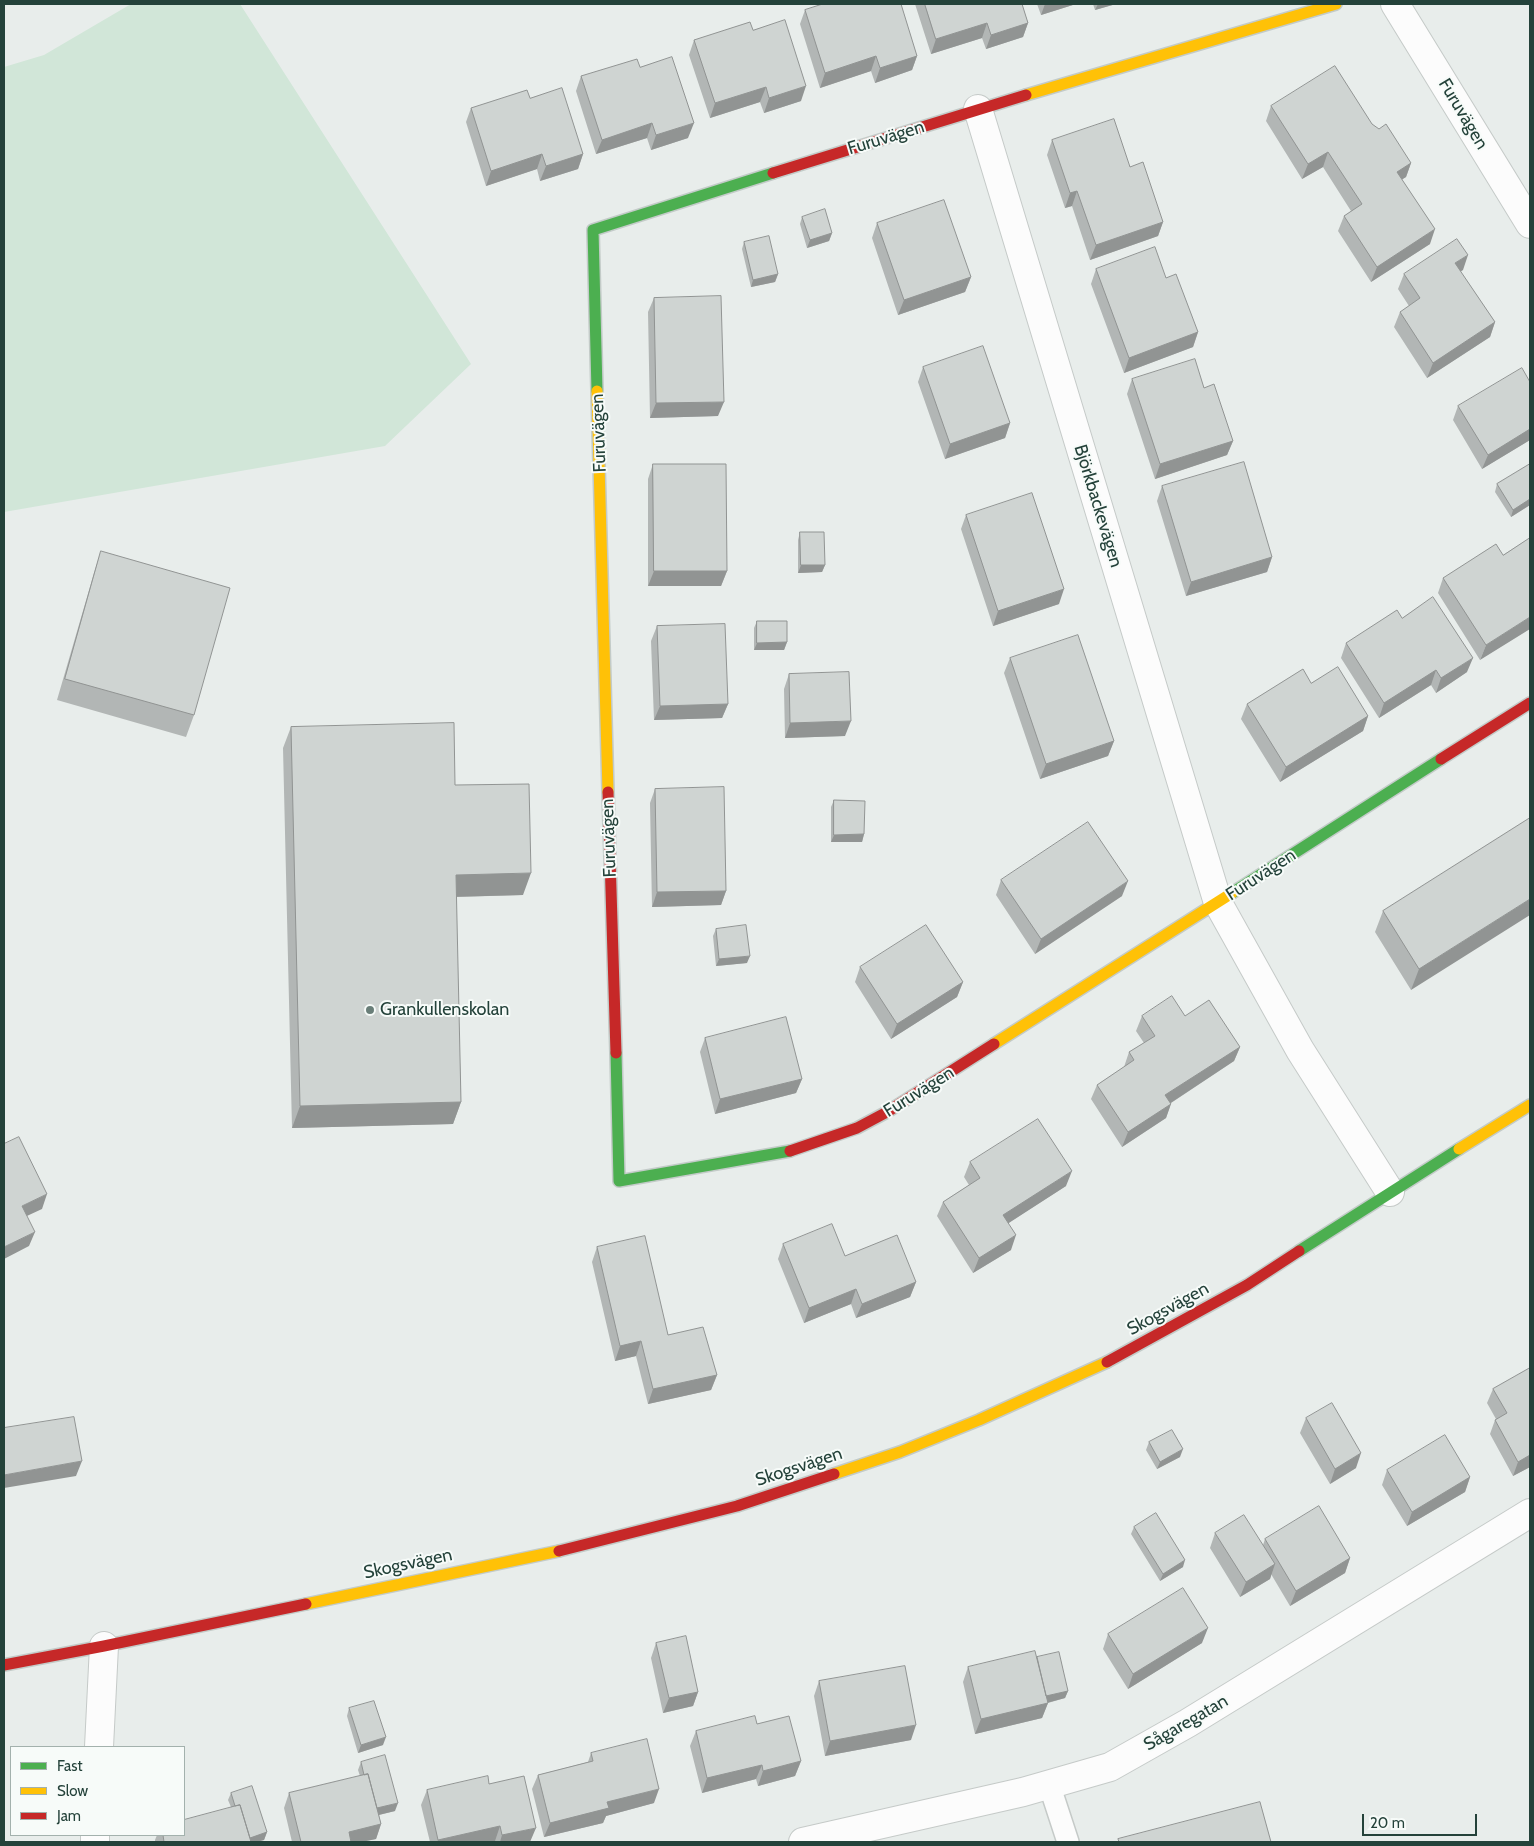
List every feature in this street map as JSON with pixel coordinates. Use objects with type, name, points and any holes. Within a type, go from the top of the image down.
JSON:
[{"type":"street","name":"Furuvägen","points":[[1336,4],[978,109],[593,230],[619,1181],[782,1154],[857,1128],[887,1112],[1218,903],[1530,703]]},
{"type":"street","name":"Furuvägen","points":[[1395,4],[1530,224]]},
{"type":"street","name":"Björkbackevägen","points":[[978,109],[1218,903],[1300,1050],[1390,1192]]},
{"type":"street","name":"Skogsvägen","points":[[4,1664],[104,1646],[561,1550],[646,1530],[737,1506],[900,1452],[979,1420],[1116,1358],[1247,1285],[1390,1192],[1530,1105]]},
{"type":"street","name":"Sågaregatan","points":[[803,1842],[1023,1792],[1110,1767],[1188,1723],[1530,1513]]},
{"type":"street","points":[[99,1746],[104,1646]]},
{"type":"lane","points":[[1048,1784],[1068,1842]]},
{"type":"green space","points":[[131,4],[240,4],[471,364],[385,446],[4,512],[4,67],[44,55]]},
{"type":"building","points":[[823,4],[901,4],[917,56],[880,68],[876,56],[825,73],[805,10]]},
{"type":"building","points":[[925,4],[1022,4],[1028,23],[991,35],[987,23],[936,39]]},
{"type":"building","points":[[785,20],[806,86],[769,98],[766,87],[715,103],[694,40],[750,22],[753,30]]},
{"type":"building","points":[[672,57],[694,123],[656,135],[652,123],[602,140],[581,76],[637,59],[640,67]]},
{"type":"building","points":[[1335,66],[1372,124],[1379,129],[1386,124],[1411,163],[1397,172],[1435,229],[1377,267],[1344,216],[1362,204],[1328,152],[1308,164],[1271,106]]},
{"type":"building","points":[[562,88],[583,154],[546,166],[542,154],[491,171],[471,108],[527,90],[530,98]]},
{"type":"building","points":[[1114,119],[1130,167],[1143,162],[1163,222],[1096,245],[1077,191],[1070,193],[1052,140]]},
{"type":"building","points":[[944,200],[971,277],[904,300],[877,223]]},
{"type":"building","points":[[825,209],[832,233],[810,240],[802,217]]},
{"type":"building","points":[[769,236],[778,274],[753,280],[744,242]]},
{"type":"building","points":[[1457,239],[1468,255],[1455,263],[1495,322],[1433,363],[1400,312],[1420,298],[1404,274]]},
{"type":"building","points":[[1155,247],[1166,278],[1176,274],[1198,332],[1129,358],[1096,269]]},
{"type":"building","points":[[721,296],[724,402],[656,403],[654,298]]},
{"type":"building","points":[[983,346],[1010,423],[950,444],[923,367]]},
{"type":"building","points":[[1195,359],[1204,388],[1214,384],[1233,441],[1160,464],[1132,379]]},
{"type":"building","points":[[1522,368],[1530,382],[1530,429],[1488,455],[1458,406]]},
{"type":"building","points":[[1244,462],[1272,557],[1191,582],[1162,486]]},
{"type":"building","points":[[653,464],[726,464],[727,571],[654,571]]},
{"type":"building","points":[[1530,464],[1530,499],[1513,510],[1497,484]]},
{"type":"building","points":[[1032,493],[1064,589],[998,611],[966,515]]},
{"type":"building","points":[[800,532],[824,532],[825,565],[801,565]]},
{"type":"building","points":[[1530,538],[1530,617],[1486,645],[1443,578],[1496,544],[1503,555]]},
{"type":"building","points":[[101,551],[230,588],[194,715],[65,679]]},
{"type":"building","points":[[1433,597],[1473,658],[1441,678],[1436,670],[1384,703],[1346,643],[1397,610],[1402,618]]},
{"type":"building","points":[[757,621],[787,621],[787,642],[757,643]]},
{"type":"building","points":[[725,624],[728,704],[660,706],[657,626]]},
{"type":"building","points":[[1078,635],[1114,741],[1046,764],[1010,658]]},
{"type":"building","points":[[1338,667],[1368,716],[1286,767],[1247,704],[1303,669],[1311,683]]},
{"type":"building","points":[[849,672],[851,721],[790,723],[789,674]]},
{"type":"building","name":"Grankullenskolan","points":[[454,723],[455,785],[529,784],[531,873],[456,875],[461,1102],[300,1106],[291,727]]},
{"type":"building","points":[[724,787],[726,891],[657,892],[655,789]]},
{"type":"building","points":[[834,800],[865,801],[864,834],[834,835]]},
{"type":"building","points":[[1530,818],[1530,899],[1419,969],[1383,911]]},
{"type":"building","points":[[1088,822],[1128,881],[1041,939],[1001,880]]},
{"type":"building","points":[[746,925],[750,956],[719,959],[716,929]]},
{"type":"building","points":[[926,925],[963,982],[897,1024],[860,967]]},
{"type":"building","points":[[1172,996],[1185,1016],[1209,1000],[1240,1047],[1165,1095],[1171,1104],[1128,1132],[1097,1085],[1134,1060],[1129,1052],[1155,1036],[1142,1016]]},
{"type":"building","points":[[786,1017],[802,1079],[720,1099],[705,1038]]},
{"type":"building","points":[[1038,1119],[1072,1171],[1003,1215],[1016,1235],[979,1258],[943,1202],[980,1178],[970,1162]]},
{"type":"building","points":[[19,1137],[47,1194],[22,1206],[35,1232],[4,1247],[4,1144]]},
{"type":"building","points":[[832,1224],[845,1256],[897,1235],[916,1282],[862,1304],[856,1289],[809,1308],[783,1244]]},
{"type":"building","points":[[645,1236],[668,1335],[703,1327],[717,1375],[653,1389],[641,1341],[620,1346],[597,1247]]},
{"type":"building","points":[[1530,1368],[1530,1455],[1518,1462],[1495,1420],[1507,1413],[1493,1389]]},
{"type":"building","points":[[1332,1403],[1361,1453],[1335,1469],[1306,1418]]},
{"type":"building","points":[[74,1417],[82,1461],[4,1475],[4,1428]]},
{"type":"building","points":[[1172,1430],[1183,1449],[1160,1462],[1149,1442]]},
{"type":"building","points":[[1445,1435],[1470,1477],[1412,1512],[1387,1470]]},
{"type":"building","points":[[1319,1506],[1350,1558],[1296,1591],[1265,1539]]},
{"type":"building","points":[[1156,1513],[1185,1560],[1163,1574],[1134,1527]]},
{"type":"building","points":[[1244,1515],[1275,1564],[1246,1582],[1215,1533]]},
{"type":"building","points":[[1183,1588],[1208,1628],[1133,1674],[1108,1634]]},
{"type":"building","points":[[686,1636],[698,1692],[669,1698],[656,1643]]},
{"type":"building","points":[[1035,1651],[1048,1703],[981,1719],[968,1667]]},
{"type":"building","points":[[1059,1652],[1068,1691],[1046,1696],[1037,1657]]},
{"type":"building","points":[[905,1666],[916,1725],[830,1741],[819,1681]]},
{"type":"building","points":[[374,1701],[386,1737],[361,1745],[349,1708]]},
{"type":"building","points":[[755,1716],[757,1724],[789,1716],[801,1761],[763,1771],[762,1765],[707,1778],[696,1731]]},
{"type":"building","points":[[647,1739],[659,1789],[607,1802],[609,1808],[550,1823],[538,1775],[593,1761],[591,1753]]},
{"type":"building","points":[[385,1755],[398,1803],[377,1808],[368,1774],[364,1775],[361,1762]]},
{"type":"building","points":[[368,1774],[381,1824],[349,1832],[351,1842],[301,1842],[289,1793]]},
{"type":"building","points":[[488,1776],[489,1784],[524,1776],[536,1828],[502,1835],[500,1826],[438,1840],[427,1790]]},
{"type":"building","points":[[252,1786],[267,1832],[250,1838],[240,1805],[235,1806],[231,1793]]},
{"type":"building","points":[[1260,1802],[1271,1842],[1119,1842],[1118,1839]]},
{"type":"building","points":[[240,1805],[251,1842],[164,1842],[163,1836],[185,1836],[185,1820]]},
{"type":"traffic: fast","points":[[597,391],[593,230],[773,173]]},
{"type":"traffic: fast","points":[[1232,893],[1441,759]]},
{"type":"traffic: fast","points":[[616,1053],[619,1181],[790,1151]]},
{"type":"traffic: fast","points":[[1299,1251],[1459,1149]]},
{"type":"traffic: slow","points":[[1026,95],[1336,4]]},
{"type":"traffic: slow","points":[[597,391],[608,792]]},
{"type":"traffic: slow","points":[[994,1044],[1232,893]]},
{"type":"traffic: slow","points":[[1459,1149],[1530,1105]]},
{"type":"traffic: slow","points":[[834,1474],[900,1452],[979,1420],[1107,1362]]},
{"type":"traffic: slow","points":[[306,1604],[559,1551]]},
{"type":"traffic: jam","points":[[773,173],[1026,95]]},
{"type":"traffic: jam","points":[[1441,759],[1530,703]]},
{"type":"traffic: jam","points":[[608,792],[616,1053]]},
{"type":"traffic: jam","points":[[790,1151],[857,1128],[887,1112],[994,1044]]},
{"type":"traffic: jam","points":[[1107,1362],[1247,1285],[1299,1251]]},
{"type":"traffic: jam","points":[[559,1551],[737,1506],[834,1474]]},
{"type":"traffic: jam","points":[[4,1665],[306,1604]]},
{"type":"place","name":"Grankullenskolan","points":[[370,1010]]}]
